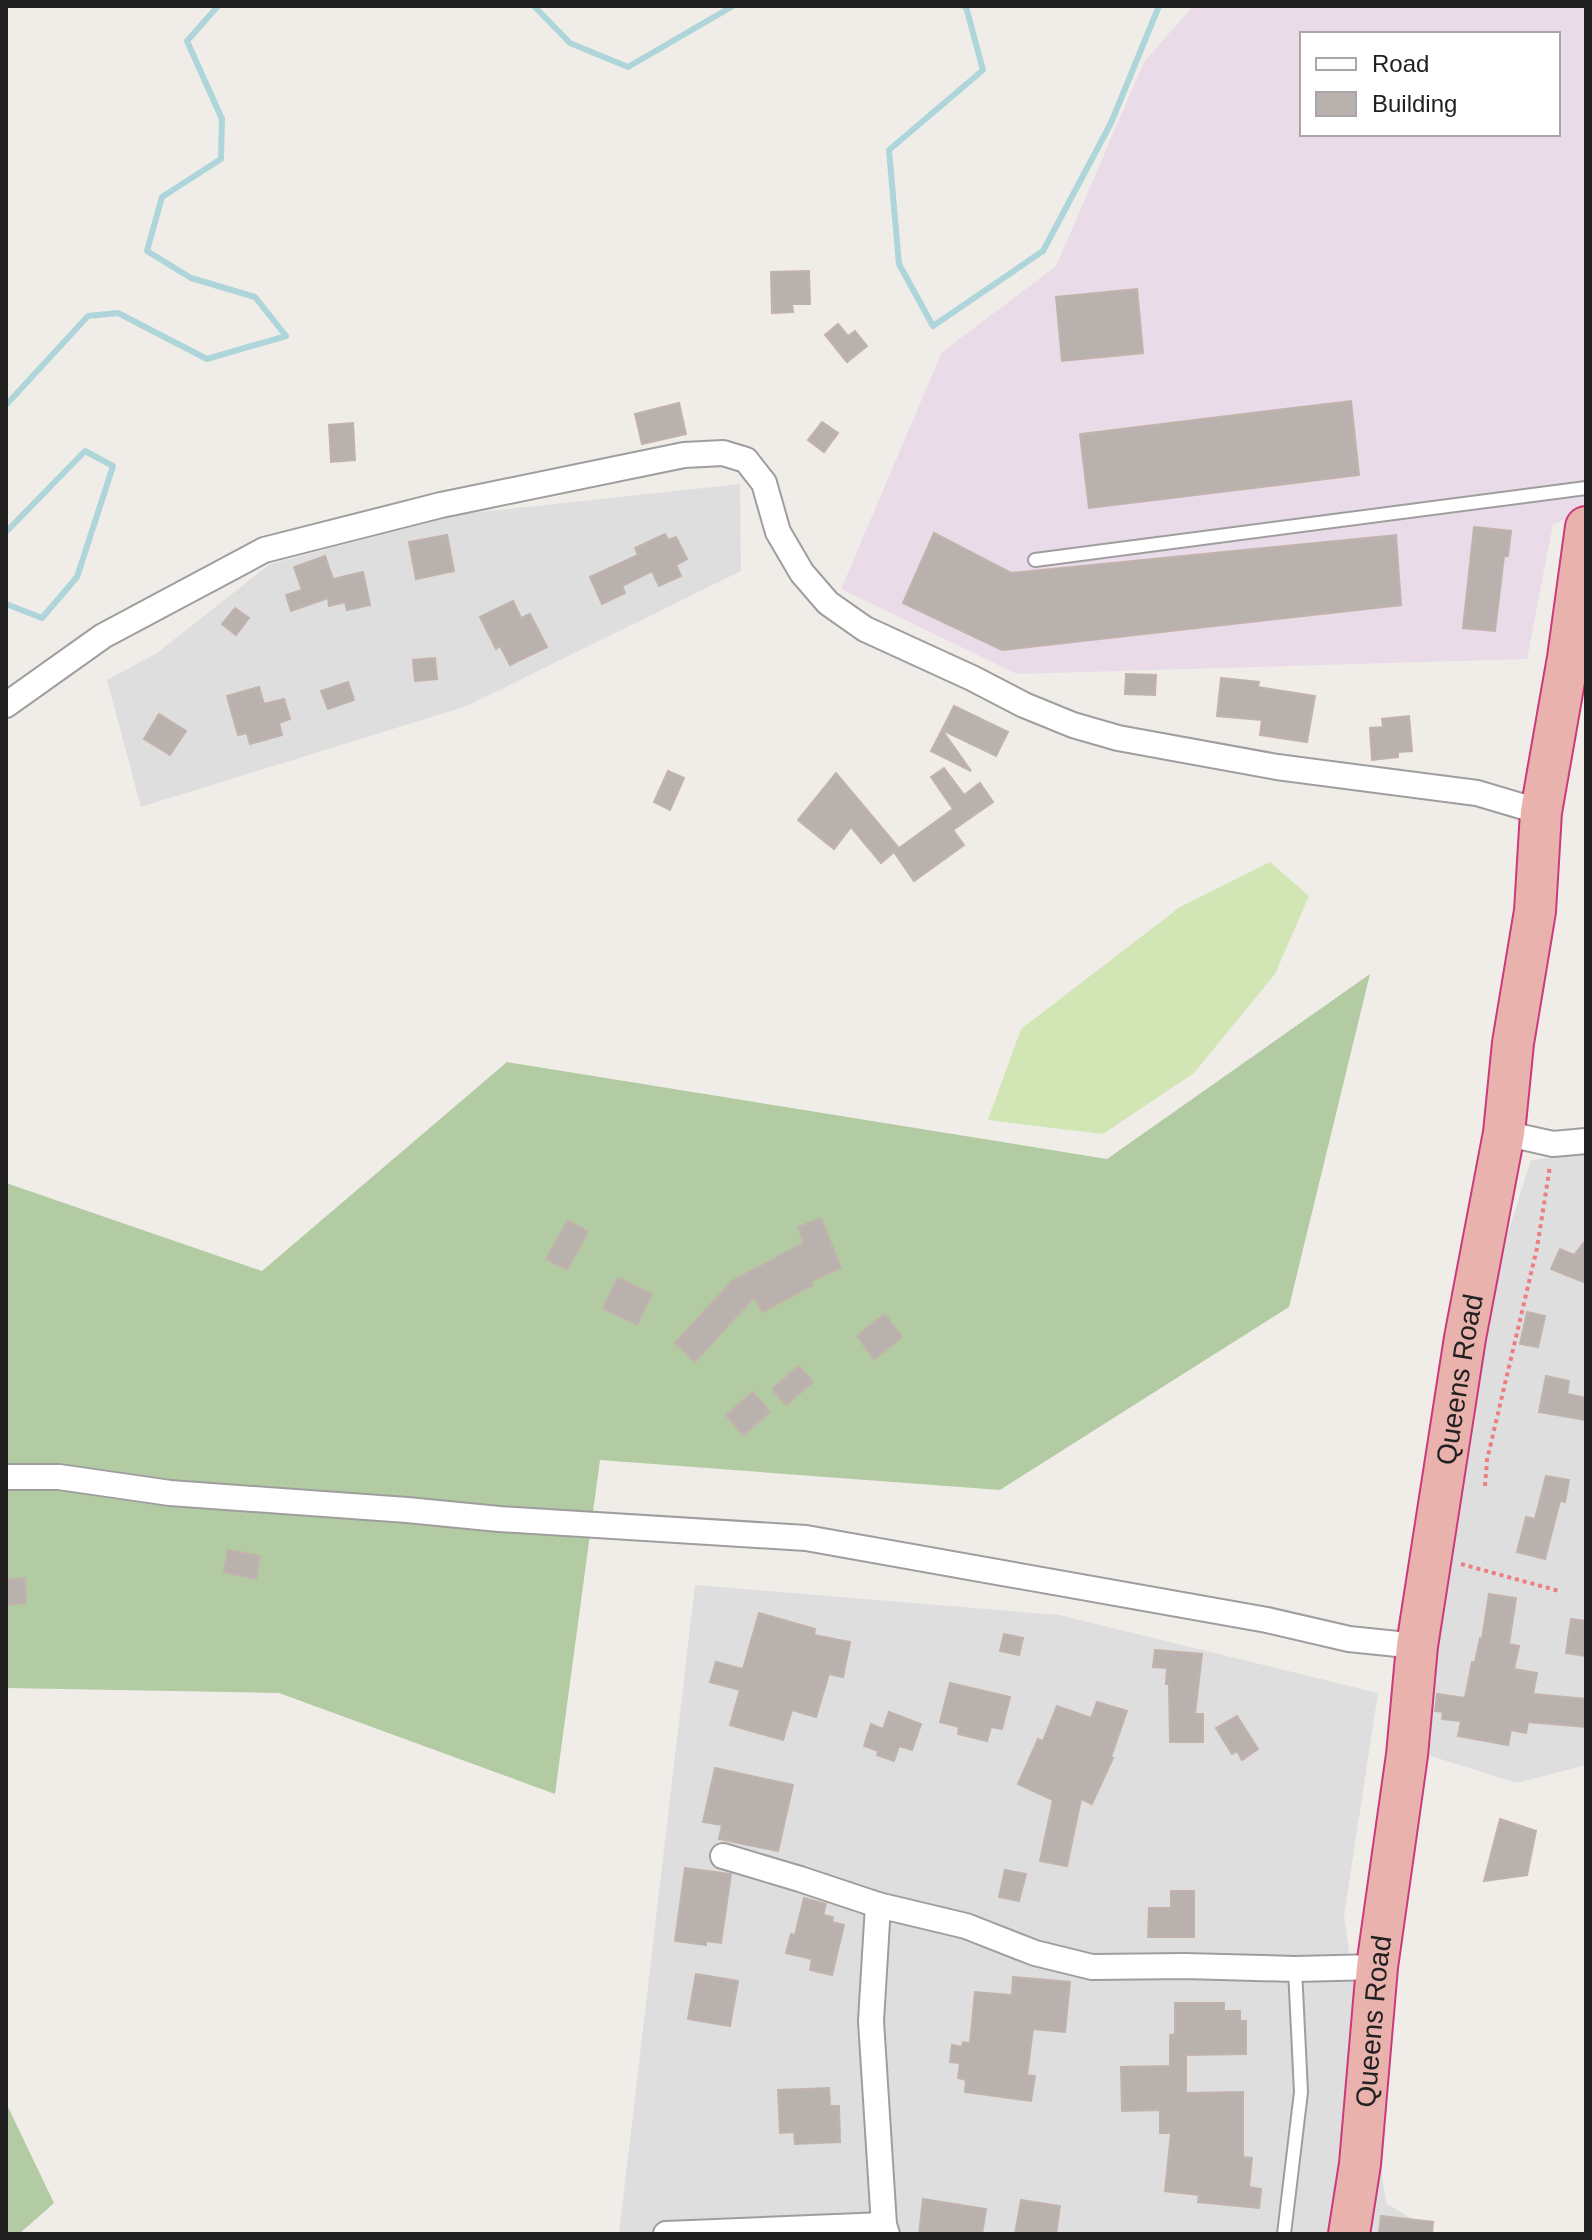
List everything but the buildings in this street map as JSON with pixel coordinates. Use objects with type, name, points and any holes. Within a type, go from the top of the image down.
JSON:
[{"type":"highway","name":"Queens Road","points":[[1349,2234],[1360,2164],[1377,1967],[1407,1755],[1417,1646],[1465,1338],[1504,1133],[1513,1043],[1535,911],[1541,812],[1568,658],[1586,527]]},
{"type":"street","points":[[6,705],[103,636],[264,550],[441,505],[684,455],[723,453],[746,460],[764,483],[778,532],[802,573],[828,603],[865,629],[1024,705],[1073,725],[1118,738],[1277,767],[1477,793],[1541,812]]},
{"type":"street","points":[[1504,1133],[1553,1144],[1586,1141]]},
{"type":"street","points":[[6,1477],[59,1477],[170,1493],[392,1508],[530,1522],[806,1538],[1267,1620],[1349,1639],[1417,1646]]},
{"type":"street","points":[[723,1856],[878,1905],[966,1926],[1035,1953],[1092,1967],[1377,1967]]},
{"type":"street","points":[[666,2234],[885,2229],[871,2021],[878,1905]]},
{"type":"lane","points":[[1035,560],[1586,488]]},
{"type":"lane","points":[[1284,2234],[1301,2092],[1295,1969]]},
{"type":"path","points":[[1485,1486],[1487,1460],[1537,1248],[1553,1144]]},
{"type":"path","points":[[1430,1556],[1559,1591]]},
{"type":"shaded area","points":[[1193,6],[1586,6],[1586,513],[1553,524],[1527,659],[1017,674],[841,589],[942,352],[1056,266],[1144,62]]},
{"type":"shaded area","points":[[740,484],[741,571],[467,706],[141,807],[107,680],[157,653],[270,564],[461,514]]},
{"type":"shaded area","points":[[1586,1154],[1586,1765],[1517,1783],[1418,1752],[1484,1308],[1531,1160]]},
{"type":"shaded area","points":[[695,1585],[1059,1615],[1378,1693],[1344,1916],[1386,2203],[1437,2234],[619,2234]]},
{"type":"green space","points":[[1270,862],[1309,896],[1275,974],[1194,1073],[1103,1134],[988,1120],[1021,1029],[1180,907]]},
{"type":"green space","points":[[1370,974],[1289,1307],[1000,1490],[600,1460],[555,1794],[279,1693],[6,1688],[6,1183],[262,1271],[507,1062],[1107,1159]]},
{"type":"green space","points":[[6,2103],[54,2203],[19,2234],[6,2234]]},
{"type":"waterway","points":[[6,405],[88,316],[118,313],[207,359],[286,336],[255,297],[191,278],[147,251],[162,197],[221,159],[222,119],[187,41],[218,6]]},
{"type":"waterway","points":[[534,6],[570,43],[628,67],[733,6]]},
{"type":"waterway","points":[[963,6],[966,7],[983,70],[889,150],[899,264],[933,326],[1043,251],[1111,123],[1159,6]]},
{"type":"waterway","points":[[6,532],[85,451],[113,466],[77,577],[42,618],[6,604]]}]
